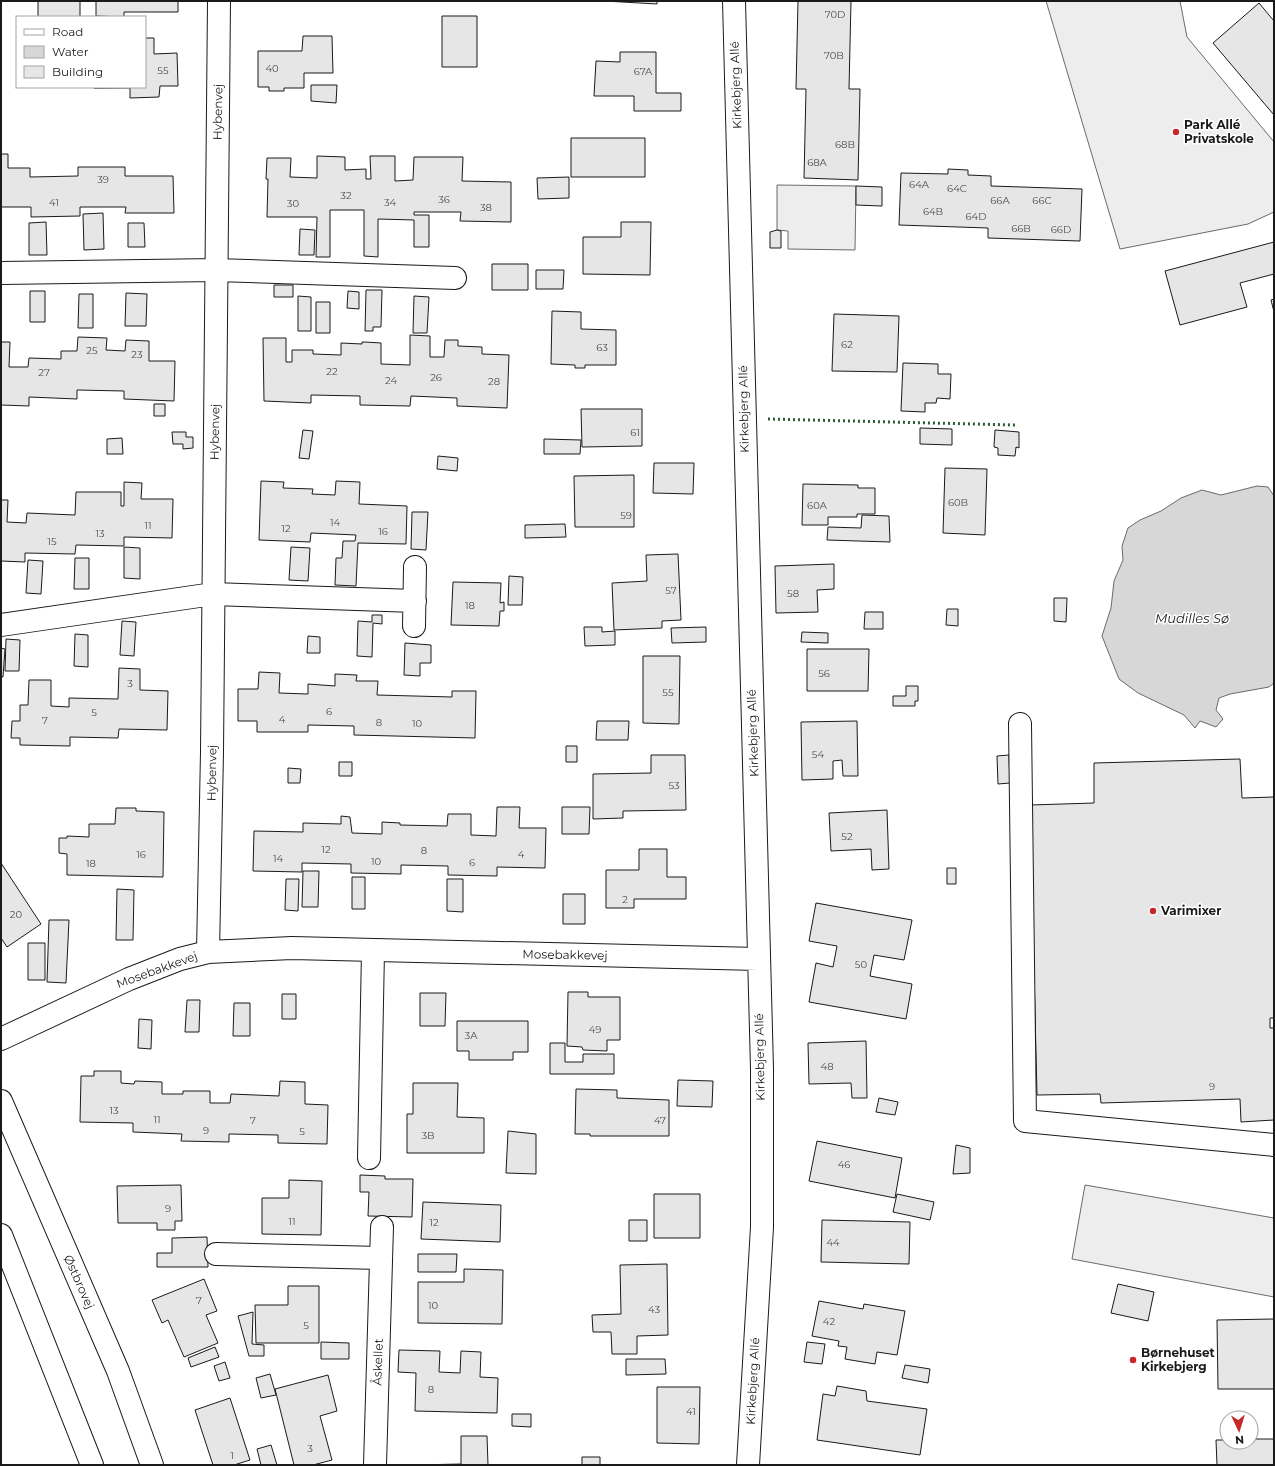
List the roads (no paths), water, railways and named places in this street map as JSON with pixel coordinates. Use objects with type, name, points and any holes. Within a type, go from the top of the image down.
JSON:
[{"type":"street","name":"Hybenvej","points":[[208,952],[219,1]]},
{"type":"street","name":"Kirkebjerg Allé","points":[[734,1],[762,1069],[762,1227],[748,1465]]},
{"type":"street","points":[[1,273],[216,270],[455,278]]},
{"type":"street","points":[[414,626],[415,567]]},
{"type":"street","points":[[1,625],[213,594],[414,601]]},
{"type":"street","points":[[1020,724],[1025,1121],[1274,1145]]},
{"type":"street","name":"Mosebakkevej","points":[[1,1039],[129,979],[180,959],[208,952],[292,948],[758,959]]},
{"type":"street","points":[[369,1158],[373,951]]},
{"type":"street","name":"Østbrovej","points":[[1,1101],[118,1372],[152,1465]]},
{"type":"street","name":"Åskellet","points":[[375,1465],[382,1227]]},
{"type":"street","points":[[1,1235],[92,1465]]},
{"type":"street","points":[[216,1254],[381,1258]]},
{"type":"water","name":"Mudilles Sø","points":[[1257,486],[1268,487],[1274,496],[1274,683],[1269,687],[1230,694],[1219,698],[1216,710],[1223,719],[1216,727],[1200,721],[1195,728],[1184,715],[1138,693],[1119,679],[1102,636],[1111,608],[1114,581],[1123,560],[1122,546],[1128,528],[1140,520],[1161,511],[1181,498],[1202,490],[1221,495]]},
{"type":"place","name":"Park Allé Privatskole","points":[[1176,132]]},
{"type":"place","name":"Varimixer","points":[[1153,911]]},
{"type":"place","name":"Børnehuset Kirkebjerg","points":[[1133,1360]]}]
